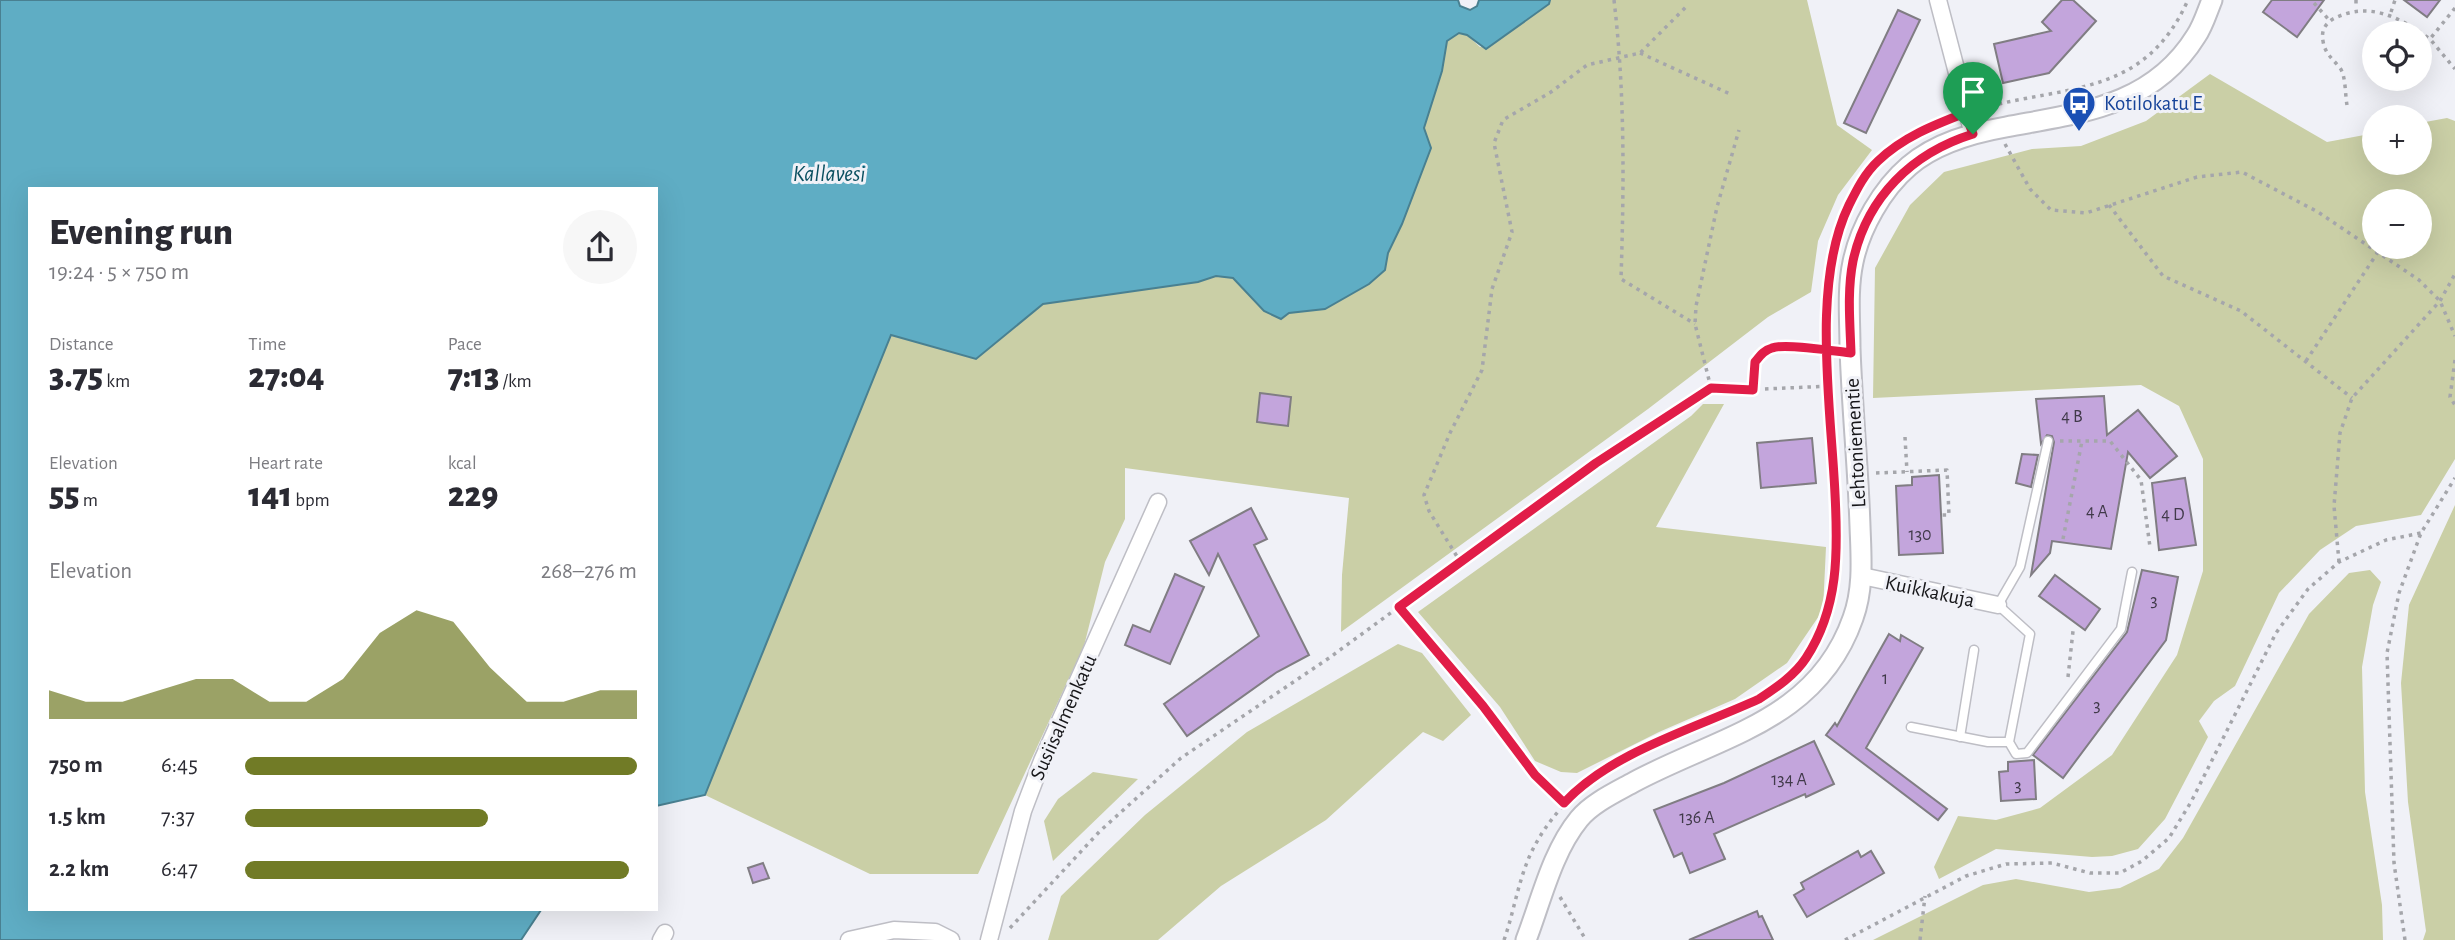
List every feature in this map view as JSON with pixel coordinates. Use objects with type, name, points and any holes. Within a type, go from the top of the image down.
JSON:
[{"type":"street","points":[[1938,0],[1965,113],[1973,134]]},
{"type":"street","name":"Lehtoniementie","points":[[1526,940],[1559,854],[1580,818],[1612,794],[1653,772],[1776,715],[1815,682],[1843,646],[1855,613],[1861,576],[1849,305],[1853,261],[1864,229],[1886,190],[1910,165],[1950,141],[2102,108],[2136,94],[2171,66],[2196,37],[2212,0]]},
{"type":"street","name":"Susiisalmenkatu","points":[[989,940],[1023,811],[1042,761],[1158,502]]},
{"type":"street","name":"Kuikkakuja","points":[[1861,576],[1998,605]]},
{"type":"street","points":[[849,940],[894,930],[935,932],[951,940]]},
{"type":"lane","points":[[1753,390],[1755,362],[1768,349],[1776,346],[1851,353]]},
{"type":"lane","points":[[2048,441],[2020,567],[1998,605],[2030,634],[2009,742],[2016,754],[2027,753],[2121,629],[2132,572]]},
{"type":"lane","points":[[1960,737],[1974,650]]},
{"type":"lane","points":[[1911,727],[1988,742],[2009,742]]},
{"type":"path","points":[[1614,0],[1620,56],[1625,170],[1621,279],[1695,324]]},
{"type":"path","points":[[1504,940],[1529,856],[1542,832],[1564,803],[1593,777],[1616,764],[1759,699],[1780,685],[1805,660],[1819,635],[1830,607],[1837,565],[1828,351],[1830,260],[1841,222],[1861,181],[1877,161],[1906,138],[1965,113],[2073,89],[2133,69],[2158,49],[2169,36],[2188,0]]},
{"type":"path","points":[[2356,0],[2356,8]]},
{"type":"path","points":[[2391,12],[2395,0]]},
{"type":"path","points":[[2314,3],[2330,21]]},
{"type":"path","points":[[1640,53],[1688,5]]},
{"type":"path","points":[[2347,105],[2342,70],[2326,53],[2322,40],[2323,30],[2330,21],[2356,8],[2372,7],[2391,12],[2404,21]]},
{"type":"path","points":[[2432,37],[2455,8]]},
{"type":"path","points":[[2432,41],[2455,69]]},
{"type":"path","points":[[1461,563],[1429,511],[1424,495],[1450,433],[1482,370],[1492,289],[1512,232],[1494,144],[1503,120],[1550,92],[1587,65],[1640,53],[1730,94]]},
{"type":"path","points":[[1711,388],[1695,324],[1696,306],[1717,207],[1739,130]]},
{"type":"path","points":[[2004,142],[2030,189],[2052,210],[2086,213],[2197,177],[2242,172],[2318,212],[2362,241]]},
{"type":"path","points":[[2109,205],[2164,276],[2241,311],[2352,398]]},
{"type":"path","points":[[2306,362],[2373,259]]},
{"type":"path","points":[[2388,259],[2419,280],[2440,301],[2455,337]]},
{"type":"path","points":[[2339,562],[2334,506],[2340,433],[2352,398],[2440,301],[2455,274]]},
{"type":"path","points":[[2455,360],[2450,397],[2455,405]]},
{"type":"path","points":[[1009,930],[1100,831],[1181,758],[1329,658],[1596,463],[1711,388],[1753,390],[1830,386]]},
{"type":"path","points":[[1905,437],[1907,472]]},
{"type":"path","points":[[2048,441],[2110,441],[2141,480],[2150,547]]},
{"type":"path","points":[[2063,540],[2082,441]]},
{"type":"path","points":[[1872,473],[1947,470],[1949,514],[1941,514]]},
{"type":"path","points":[[2405,940],[2394,863],[2387,653],[2399,593],[2421,533],[2455,478]]},
{"type":"path","points":[[1845,940],[1966,876],[2006,864],[2052,863],[2090,873],[2119,873],[2142,861],[2169,838],[2276,633],[2308,589],[2339,562],[2386,540],[2421,533]]},
{"type":"path","points":[[1399,607],[1483,706],[1535,775],[1564,803]]},
{"type":"path","points":[[2064,703],[2073,631]]},
{"type":"path","points":[[1920,940],[1925,896]]},
{"type":"path","points":[[1560,897],[1586,940]]},
{"type":"green space","points":[[1550,0],[1807,0],[1837,125],[1872,150],[1838,195],[1818,241],[1811,292],[1768,317],[1648,409],[1341,632],[1342,575],[1349,498],[1125,468],[1125,519],[1105,562],[1084,646],[978,874],[870,874],[705,795],[891,334],[976,359],[1043,304],[1198,282],[1216,276],[1233,278],[1264,311],[1289,313],[1325,309],[1385,270],[1388,253],[1431,148],[1424,128],[1442,71],[1447,41],[1459,33],[1467,35],[1480,47],[1491,45],[1549,4]]},
{"type":"green space","points":[[2210,74],[2327,142],[2362,135],[2362,175],[2432,175],[2432,121],[2447,118],[2455,121],[2455,459],[2421,515],[2356,526],[2320,550],[2279,593],[2235,686],[2214,701],[2199,721],[2208,737],[2165,819],[2138,849],[2112,856],[2092,857],[1996,849],[1939,879],[1934,867],[1958,816],[1996,820],[2040,808],[2112,755],[2177,655],[2203,571],[2203,459],[2179,406],[2141,385],[1873,398],[1875,268],[1910,205],[1944,172],[2032,149],[2081,146],[2146,121]]},
{"type":"green space","points":[[1703,404],[1724,404],[1656,527],[1826,547],[1823,610],[1787,663],[1735,699],[1659,732],[1577,773],[1561,772],[1535,761],[1500,707],[1418,612],[1691,416]]},
{"type":"green space","points":[[2455,505],[2455,940],[2423,940],[2426,931],[2408,802],[2401,683],[2409,605]]},
{"type":"green space","points":[[2370,570],[2381,582],[2373,605],[2362,667],[2365,792],[2382,905],[2383,940],[1873,940],[1983,885],[2016,879],[2089,892],[2120,888],[2159,869],[2183,838],[2309,614],[2349,573]]},
{"type":"green space","points":[[1398,644],[1422,653],[1471,715],[1443,741],[1423,732],[1326,820],[1221,886],[1158,940],[1048,940],[1061,896],[1145,815],[1247,732]]},
{"type":"green space","points":[[1093,772],[1138,779],[1053,861],[1044,821],[1058,799]]},
{"type":"water","name":"Kallavesi","points":[[0,0],[1458,0],[1460,6],[1470,10],[1477,6],[1479,0],[1550,0],[1549,4],[1486,49],[1467,35],[1459,33],[1447,41],[1442,71],[1424,128],[1431,148],[1388,253],[1385,270],[1369,284],[1325,309],[1289,313],[1281,319],[1264,311],[1233,278],[1216,276],[1198,282],[1043,304],[976,359],[891,335],[705,795],[658,806],[658,187],[28,187],[28,911],[540,911],[521,940],[0,940]]},
{"type":"building","points":[[2062,0],[2073,0],[2096,21],[2049,73],[2003,83],[1994,44],[2051,31],[2042,22]]},
{"type":"building","points":[[2272,0],[2324,0],[2297,37],[2263,12]]},
{"type":"building","points":[[2404,0],[2440,0],[2427,17]]},
{"type":"building","points":[[1898,10],[1920,20],[1866,133],[1844,123]]},
{"type":"building","points":[[1260,393],[1291,397],[1288,426],[1257,422]]},
{"type":"building","points":[[2104,396],[2107,435],[2138,410],[2177,456],[2150,478],[2128,452],[2111,549],[2052,541],[2050,553],[2031,575],[2054,442],[2052,436],[2047,435],[2041,444],[2036,399]]},
{"type":"building","points":[[1812,438],[1816,483],[1761,488],[1757,443]]},
{"type":"building","points":[[2022,454],[2038,455],[2031,487],[2016,483]]},
{"type":"building","points":[[1939,475],[1943,553],[1899,555],[1896,486],[1912,485],[1912,477]]},
{"type":"building","points":[[2185,478],[2196,545],[2159,550],[2152,483]]},
{"type":"building","points":[[1251,508],[1267,539],[1254,545],[1309,655],[1277,672],[1187,736],[1164,704],[1259,636],[1218,554],[1209,575],[1190,541]]},
{"type":"building","points":[[2142,570],[2178,577],[2166,640],[2063,778],[2033,755],[2127,632]]},
{"type":"building","points":[[1175,574],[1204,587],[1170,664],[1125,645],[1133,625],[1150,632]]},
{"type":"building","points":[[2055,575],[2100,609],[2085,630],[2039,596]]},
{"type":"building","points":[[1889,634],[1900,641],[1901,635],[1923,648],[1866,748],[1947,809],[1938,820],[1826,735],[1835,723],[1837,726]]},
{"type":"building","points":[[1814,741],[1834,784],[1714,834],[1725,859],[1690,873],[1682,853],[1674,857],[1654,810],[1724,783]]},
{"type":"building","points":[[2034,760],[2036,799],[2001,801],[1999,772],[2008,771],[2008,762]]},
{"type":"building","points":[[1858,851],[1861,857],[1871,851],[1884,873],[1807,917],[1794,895],[1804,889],[1801,883]]},
{"type":"building","points":[[763,863],[769,878],[753,883],[748,868]]},
{"type":"building","points":[[1757,911],[1773,940],[1689,940]]},
{"type":"place","name":"Kotilokatu E","points":[[2079,133]]},
{"type":"route","points":[[1973,134],[1950,141],[1910,165],[1886,190],[1864,229],[1853,261],[1849,305],[1851,353],[1828,351],[1776,346],[1768,349],[1755,362],[1753,390],[1711,388],[1596,463],[1399,607],[1483,706],[1535,775],[1564,803],[1593,777],[1616,764],[1759,699],[1780,685],[1805,660],[1830,607],[1837,565],[1836,505],[1828,351],[1827,310],[1830,260],[1841,222],[1861,181],[1877,161],[1906,138],[1965,113],[1973,134]]}]
